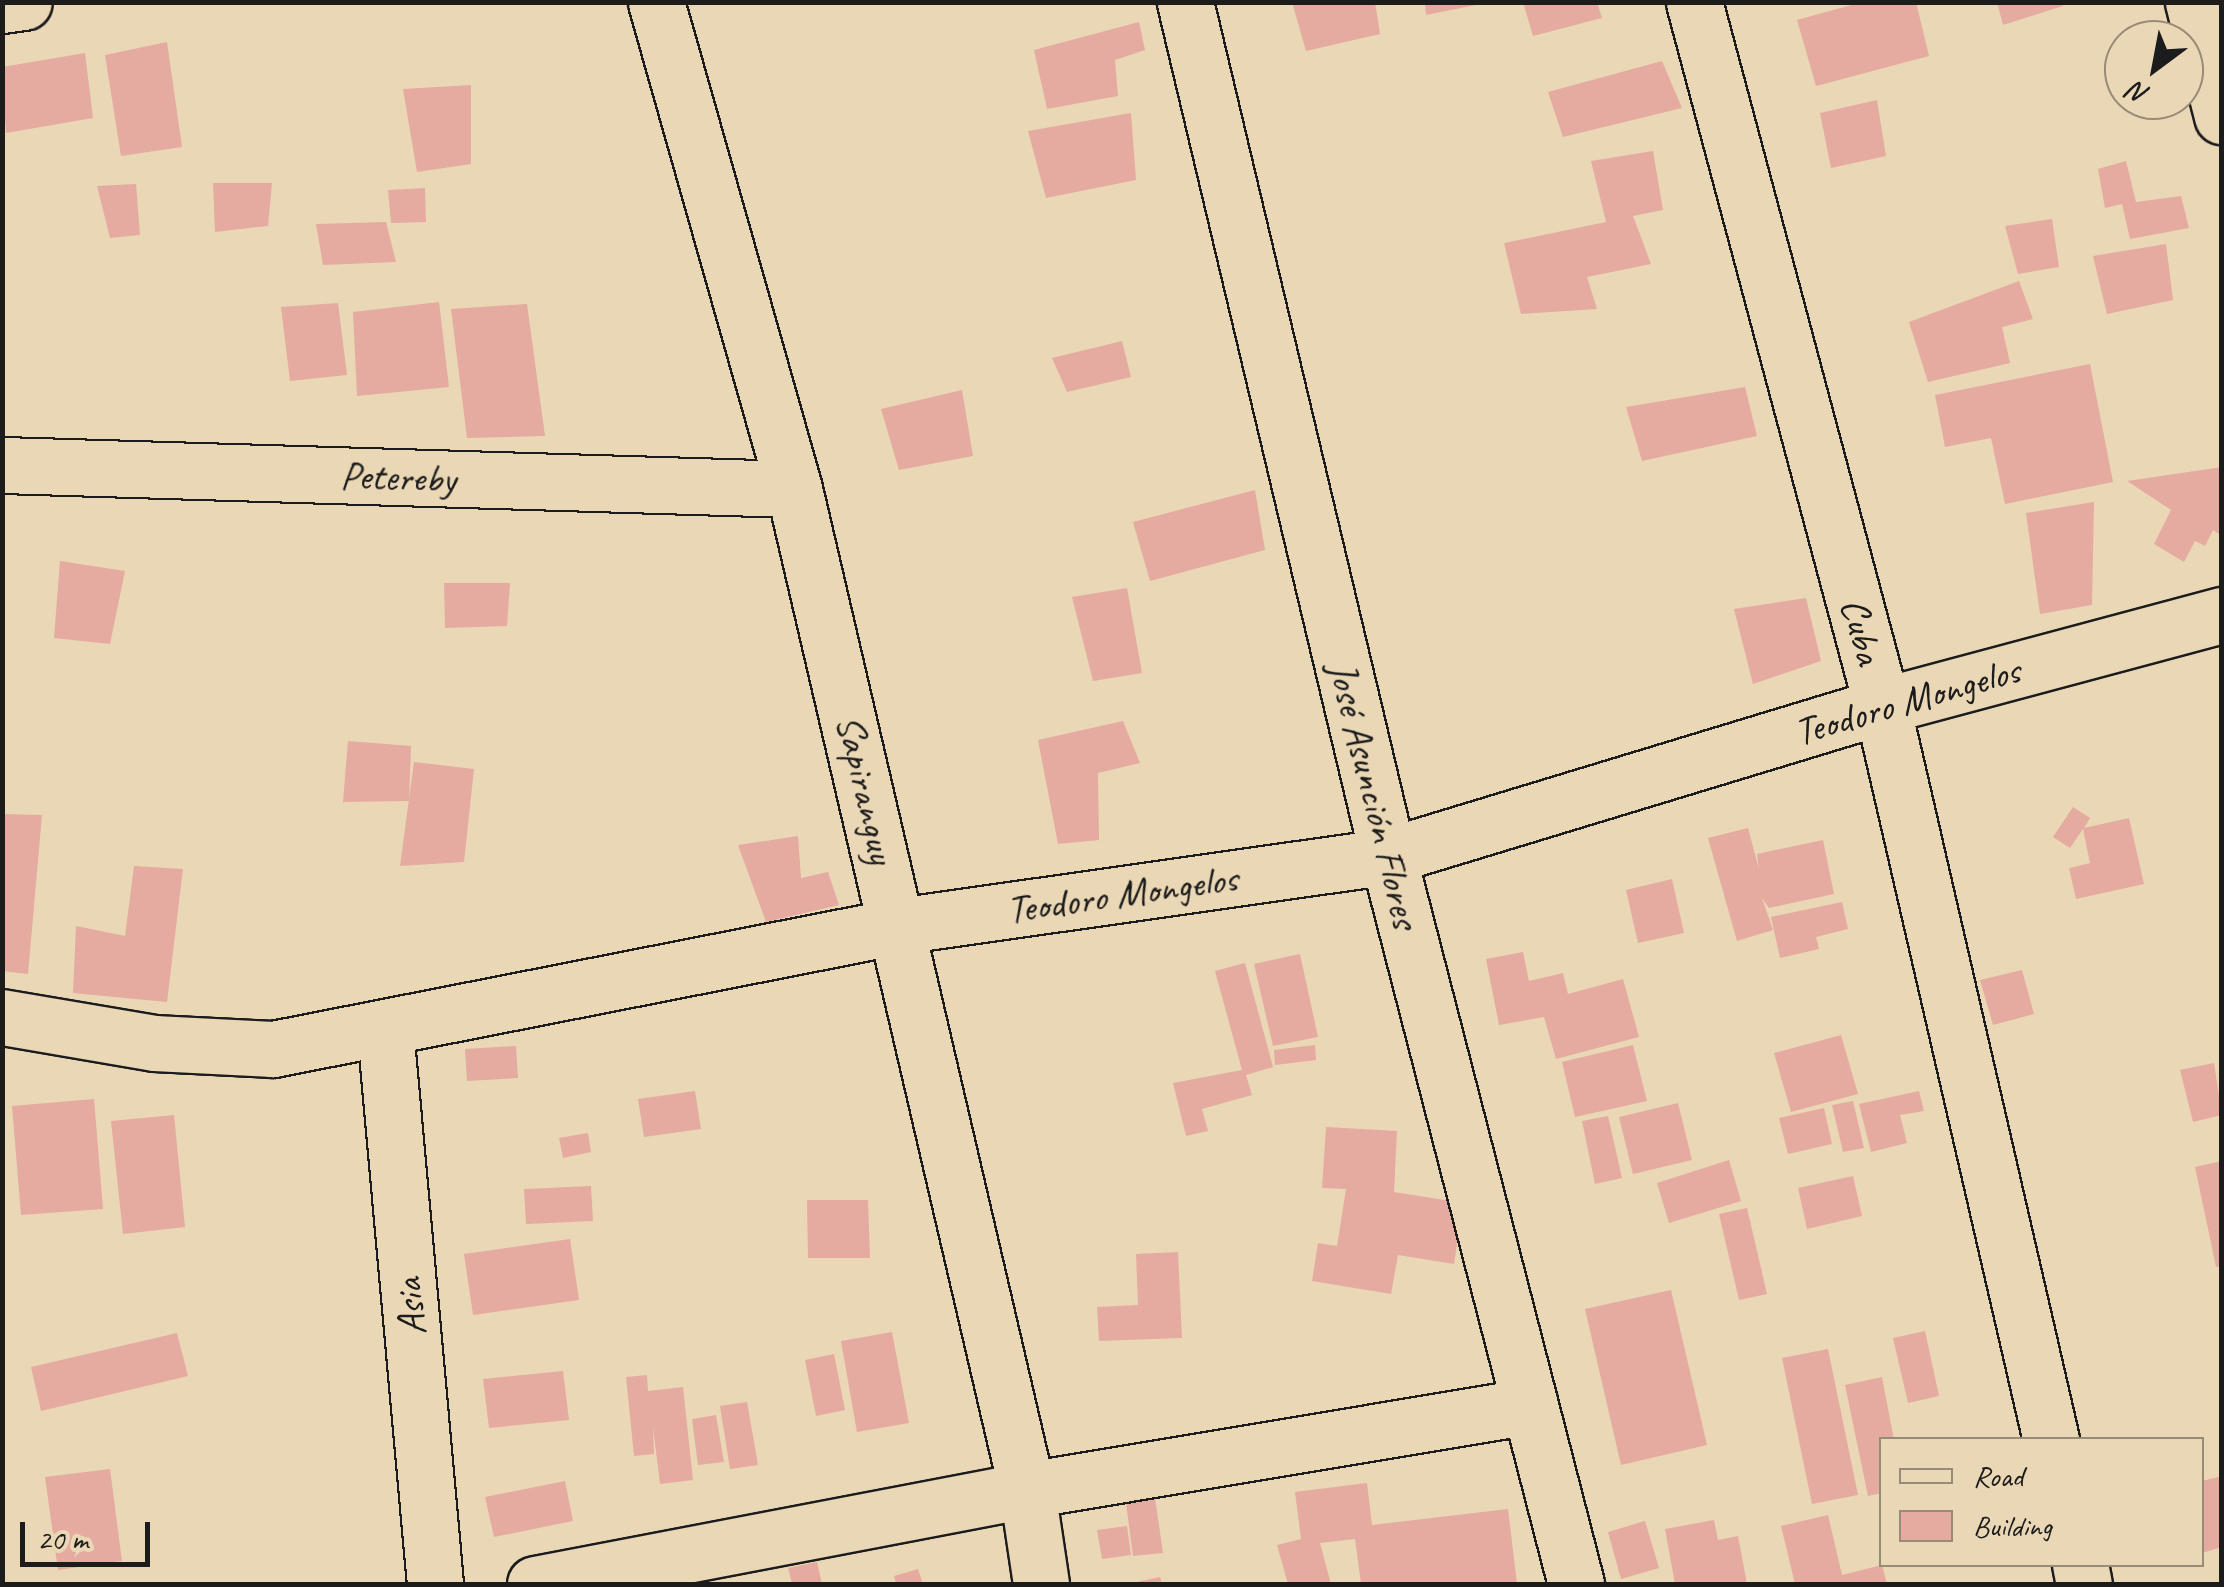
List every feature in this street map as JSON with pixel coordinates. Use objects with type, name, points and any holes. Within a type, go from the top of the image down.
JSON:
[{"type":"street","points":[[2,5],[24,2]]},
{"type":"street","name":"Sapiranguy","points":[[656,2],[794,489],[1027,1490],[1041,1584]]},
{"type":"street","name":"José Asunción Flores","points":[[1185,2],[1388,856],[1576,1584]]},
{"type":"street","name":"Cuba","points":[[1694,2],[1882,706],[2050,1437]]},
{"type":"street","points":[[2193,2],[2220,99]]},
{"type":"street","name":"Petereby","points":[[2,465],[794,489]]},
{"type":"street","name":"Teodoro Mongelos","points":[[2,1018],[154,1043],[273,1050],[898,926],[1388,856],[1882,706],[2222,615]]},
{"type":"street","name":"Asia","points":[[385,1030],[435,1584]]},
{"type":"street","points":[[535,1584],[1027,1490],[1530,1406]]},
{"type":"building","points":[[1292,2],[1375,2],[1380,34],[1306,51]]},
{"type":"building","points":[[1425,2],[1481,2],[1481,4],[1426,15]]},
{"type":"building","points":[[1523,2],[1597,2],[1602,18],[1533,36]]},
{"type":"building","points":[[1862,2],[1916,2],[1929,56],[1816,86],[1797,20]]},
{"type":"building","points":[[1997,2],[2062,2],[2063,6],[2003,25]]},
{"type":"building","points":[[1139,22],[1145,50],[1115,60],[1118,96],[1047,109],[1034,50]]},
{"type":"building","points":[[167,42],[182,147],[121,156],[105,55]]},
{"type":"building","points":[[85,53],[93,118],[6,133],[2,67]]},
{"type":"building","points":[[1662,61],[1682,108],[1563,137],[1548,92]]},
{"type":"building","points":[[471,85],[471,164],[417,172],[403,89]]},
{"type":"building","points":[[1877,100],[1886,156],[1831,168],[1820,113]]},
{"type":"building","points":[[1131,113],[1136,180],[1046,198],[1028,131]]},
{"type":"building","points":[[1653,151],[1663,210],[1633,216],[1651,264],[1587,277],[1597,309],[1521,314],[1504,243],[1606,222],[1591,161]]},
{"type":"building","points":[[2126,161],[2136,202],[2181,196],[2189,228],[2130,239],[2122,204],[2105,208],[2098,169]]},
{"type":"building","points":[[213,183],[272,183],[268,226],[215,232]]},
{"type":"building","points":[[136,184],[140,235],[110,238],[97,186]]},
{"type":"building","points":[[425,188],[426,222],[391,223],[388,190]]},
{"type":"building","points":[[2052,219],[2059,267],[2018,274],[2005,226]]},
{"type":"building","points":[[386,222],[396,262],[323,265],[316,224]]},
{"type":"building","points":[[2166,244],[2173,300],[2107,314],[2093,256]]},
{"type":"building","points":[[2019,281],[2033,319],[2002,327],[2010,363],[1928,382],[1909,322]]},
{"type":"building","points":[[439,302],[449,387],[357,396],[353,312]]},
{"type":"building","points":[[338,303],[347,375],[290,381],[281,307]]},
{"type":"building","points":[[527,304],[545,436],[467,438],[451,309]]},
{"type":"building","points":[[1122,341],[1131,377],[1067,392],[1052,358]]},
{"type":"building","points":[[2090,364],[2113,482],[2005,504],[1991,438],[1945,447],[1935,395]]},
{"type":"building","points":[[1745,387],[1757,436],[1642,461],[1626,407]]},
{"type":"building","points":[[962,390],[973,456],[899,470],[881,409]]},
{"type":"building","points":[[2222,467],[2222,536],[2213,530],[2205,546],[2195,541],[2184,562],[2154,544],[2171,510],[2127,481]]},
{"type":"building","points":[[1255,490],[1265,550],[1150,581],[1133,522]]},
{"type":"building","points":[[2094,502],[2092,605],[2040,614],[2026,513]]},
{"type":"building","points":[[60,561],[125,571],[110,644],[54,638]]},
{"type":"building","points":[[444,583],[510,583],[507,626],[445,628]]},
{"type":"building","points":[[1127,588],[1142,673],[1093,681],[1072,597]]},
{"type":"building","points":[[1806,598],[1821,661],[1753,684],[1734,609]]},
{"type":"building","points":[[1123,721],[1140,763],[1098,773],[1099,840],[1058,844],[1038,740]]},
{"type":"building","points":[[348,741],[411,746],[409,801],[343,802]]},
{"type":"building","points":[[414,762],[474,769],[464,862],[400,866]]},
{"type":"building","points":[[2073,807],[2090,818],[2084,828],[2129,818],[2144,884],[2076,899],[2069,868],[2090,863],[2083,829],[2070,848],[2053,837]]},
{"type":"building","points":[[2,814],[42,815],[28,974],[2,971]]},
{"type":"building","points":[[1748,828],[1759,869],[1757,854],[1823,840],[1834,894],[1769,908],[1762,898],[1773,930],[1737,941],[1708,838]]},
{"type":"building","points":[[798,836],[801,878],[828,872],[839,905],[766,922],[738,845]]},
{"type":"building","points":[[134,866],[183,869],[167,1002],[73,993],[76,926],[125,936]]},
{"type":"building","points":[[1672,879],[1684,933],[1638,943],[1626,890]]},
{"type":"building","points":[[1842,902],[1848,929],[1816,937],[1819,949],[1780,958],[1771,917]]},
{"type":"building","points":[[1523,952],[1529,981],[1563,973],[1568,994],[1623,979],[1639,1037],[1556,1059],[1544,1017],[1499,1025],[1486,959]]},
{"type":"building","points":[[1300,954],[1318,1037],[1273,1046],[1254,964]]},
{"type":"building","points":[[1245,963],[1273,1067],[1246,1075],[1252,1095],[1202,1109],[1208,1131],[1186,1136],[1173,1083],[1242,1070],[1215,971]]},
{"type":"building","points":[[2022,970],[2034,1014],[1993,1025],[1980,980]]},
{"type":"building","points":[[1841,1035],[1858,1094],[1791,1112],[1774,1053]]},
{"type":"building","points":[[1315,1045],[1316,1060],[1275,1065],[1274,1050]]},
{"type":"building","points":[[1633,1045],[1647,1101],[1575,1117],[1562,1062]]},
{"type":"building","points":[[516,1046],[518,1078],[467,1081],[465,1049]]},
{"type":"building","points":[[2214,1063],[2222,1115],[2193,1122],[2180,1070]]},
{"type":"building","points":[[695,1091],[701,1129],[644,1137],[638,1099]]},
{"type":"building","points":[[1919,1091],[1924,1111],[1900,1115],[1907,1143],[1871,1152],[1859,1104]]},
{"type":"building","points":[[94,1099],[103,1209],[21,1215],[12,1106]]},
{"type":"building","points":[[1853,1101],[1864,1148],[1843,1152],[1832,1105]]},
{"type":"building","points":[[1678,1103],[1692,1160],[1633,1174],[1619,1117]]},
{"type":"building","points":[[1824,1108],[1832,1144],[1788,1154],[1779,1118]]},
{"type":"building","points":[[174,1115],[185,1227],[123,1234],[111,1121]]},
{"type":"building","points":[[1608,1116],[1622,1178],[1595,1184],[1582,1121]]},
{"type":"building","points":[[1326,1127],[1397,1131],[1394,1192],[1463,1203],[1454,1264],[1398,1255],[1391,1294],[1312,1281],[1318,1243],[1337,1246],[1346,1189],[1322,1188]]},
{"type":"building","points":[[588,1133],[591,1152],[563,1158],[559,1138]]},
{"type":"building","points":[[1729,1160],[1741,1201],[1669,1223],[1657,1183]]},
{"type":"building","points":[[2222,1161],[2222,1266],[2216,1267],[2195,1167]]},
{"type":"building","points":[[1853,1176],[1862,1216],[1807,1229],[1798,1188]]},
{"type":"building","points":[[591,1186],[593,1221],[526,1224],[524,1189]]},
{"type":"building","points":[[807,1200],[868,1200],[870,1258],[808,1258]]},
{"type":"building","points":[[1747,1208],[1767,1294],[1739,1300],[1719,1214]]},
{"type":"building","points":[[570,1239],[579,1300],[473,1315],[464,1254]]},
{"type":"building","points":[[1178,1252],[1182,1338],[1099,1341],[1097,1307],[1138,1305],[1136,1254]]},
{"type":"building","points":[[1671,1290],[1707,1445],[1621,1465],[1585,1309]]},
{"type":"building","points":[[1925,1331],[1939,1396],[1908,1403],[1893,1338]]},
{"type":"building","points":[[892,1332],[909,1423],[857,1432],[841,1341]]},
{"type":"building","points":[[177,1333],[188,1376],[41,1411],[31,1367]]},
{"type":"building","points":[[1828,1349],[1858,1495],[1812,1504],[1782,1358]]},
{"type":"building","points":[[834,1354],[845,1410],[816,1416],[805,1360]]},
{"type":"building","points":[[563,1371],[569,1420],[489,1428],[483,1379]]},
{"type":"building","points":[[647,1375],[648,1391],[683,1387],[693,1480],[660,1484],[653,1427],[654,1454],[634,1456],[626,1377]]},
{"type":"building","points":[[1882,1377],[1893,1437],[1879,1437],[1879,1494],[1868,1496],[1845,1385]]},
{"type":"building","points":[[747,1402],[758,1465],[730,1469],[720,1406]]},
{"type":"building","points":[[716,1415],[724,1462],[698,1465],[692,1419]]},
{"type":"building","points":[[110,1469],[122,1561],[58,1570],[45,1477]]},
{"type":"building","points":[[2222,1476],[2222,1547],[2204,1552],[2204,1480]]},
{"type":"building","points":[[565,1481],[573,1521],[494,1537],[485,1497]]},
{"type":"building","points":[[1367,1483],[1372,1525],[1508,1509],[1517,1584],[1361,1584],[1355,1539],[1320,1543],[1331,1584],[1288,1584],[1277,1545],[1301,1539],[1295,1492]]},
{"type":"building","points":[[1155,1498],[1163,1553],[1133,1556],[1126,1503]]},
{"type":"building","points":[[1828,1515],[1842,1575],[1879,1566],[1887,1584],[1795,1584],[1781,1526]]},
{"type":"building","points":[[1714,1520],[1718,1540],[1738,1536],[1747,1584],[1675,1584],[1665,1529]]},
{"type":"building","points":[[1645,1521],[1659,1568],[1621,1579],[1608,1532]]},
{"type":"building","points":[[1127,1526],[1131,1555],[1102,1559],[1097,1530]]},
{"type":"building","points":[[817,1562],[822,1584],[792,1584],[788,1568]]},
{"type":"building","points":[[918,1569],[923,1584],[896,1584],[894,1576]]},
{"type":"building","points":[[1160,1577],[1162,1584],[1132,1584],[1132,1583]]}]
